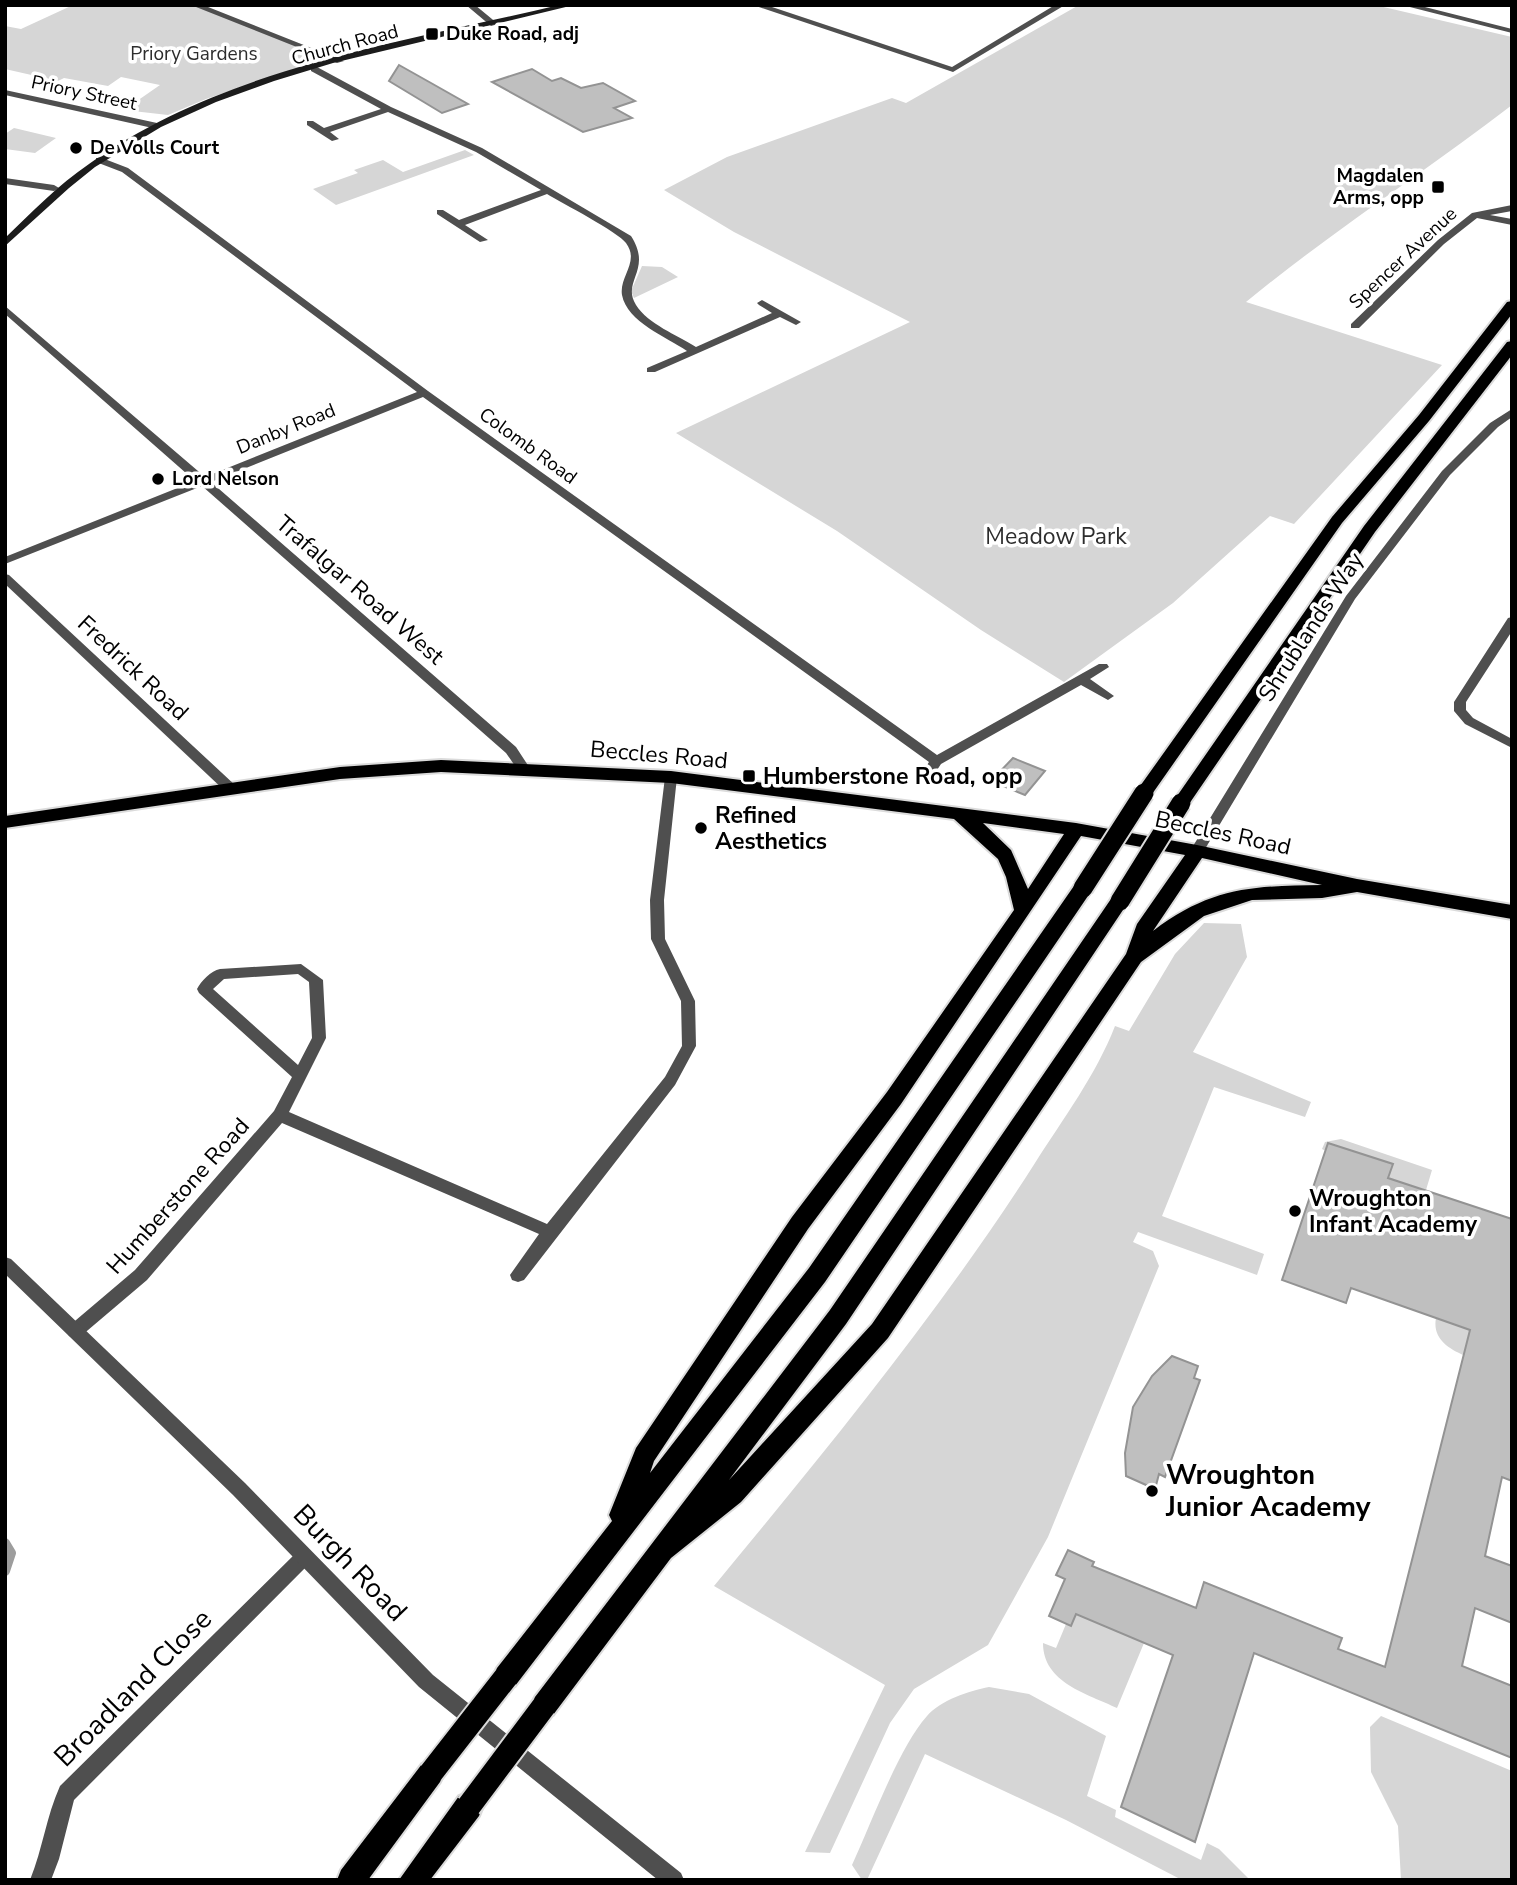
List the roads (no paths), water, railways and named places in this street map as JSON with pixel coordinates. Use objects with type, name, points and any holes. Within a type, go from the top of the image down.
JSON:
[{"type":"highway","points":[[351,1880],[613,1536],[817,1275],[1083,888],[1144,793],[1337,520],[1424,418],[1512,305]]},
{"type":"highway","points":[[413,1880],[838,1317],[1120,901],[1181,803],[1369,529],[1512,345]]},
{"type":"highway","name":"Beccles Road","points":[[5,822],[340,773],[441,766],[671,777],[1076,829],[1197,851],[1357,886],[1512,912]]},
{"type":"highway","points":[[958,814],[991,838],[1006,855],[1018,876],[1023,910]]},
{"type":"highway","points":[[613,1536],[644,1456],[800,1223],[894,1098],[1076,829]]},
{"type":"highway","points":[[665,1549],[732,1494],[880,1331],[1134,957],[1144,929],[1197,851]]},
{"type":"highway","points":[[1134,957],[1200,909],[1229,897],[1270,891],[1326,894],[1357,886]]},
{"type":"main road","name":"Church Road","points":[[5,243],[62,189],[99,160],[197,106],[340,61],[570,5]]},
{"type":"street","points":[[195,5],[340,61]]},
{"type":"street","points":[[470,5],[494,24]]},
{"type":"street","points":[[757,5],[953,70],[1061,5]]},
{"type":"street","points":[[1406,5],[1512,31]]},
{"type":"street","points":[[314,69],[388,109],[475,148],[628,238],[636,249],[639,260],[626,290],[629,302],[637,313],[695,351]]},
{"type":"street","name":"Priory Street","points":[[5,92],[157,126]]},
{"type":"street","points":[[323,131],[388,109]]},
{"type":"street","points":[[310,123],[335,139]]},
{"type":"street","name":"Colomb Road","points":[[99,160],[125,170],[425,393],[936,761]]},
{"type":"street","points":[[5,181],[54,188]]},
{"type":"street","points":[[458,224],[547,191]]},
{"type":"street","name":"Spencer Avenue","points":[[1355,326],[1441,242],[1475,215],[1512,208]]},
{"type":"street","points":[[440,212],[483,240]]},
{"type":"street","name":"Spencer Avenue","points":[[1475,215],[1512,222]]},
{"type":"street","points":[[762,303],[796,322]]},
{"type":"street","name":"Trafalgar Road West","points":[[5,309],[511,750],[525,770]]},
{"type":"street","points":[[650,370],[780,313]]},
{"type":"street","name":"Danby Road","points":[[5,561],[425,393]]},
{"type":"street","name":"Shrublands Way","points":[[1197,851],[1350,598],[1446,473],[1494,425],[1512,412]]},
{"type":"street","name":"Fredrick Road","points":[[5,577],[231,789]]},
{"type":"street","points":[[1512,621],[1460,702],[1460,711],[1469,721],[1512,744]]},
{"type":"street","points":[[925,779],[936,761],[1103,667]]},
{"type":"street","points":[[1082,680],[1108,696]]},
{"type":"street","points":[[518,1275],[670,1081],[689,1046],[688,1002],[658,939],[657,900],[671,777]]},
{"type":"street","name":"Humberstone Road","points":[[75,1331],[141,1275],[280,1115],[301,1077],[319,1038],[316,980],[302,969],[220,974],[204,989],[301,1077]]},
{"type":"street","name":"Humberstone Road","points":[[280,1115],[550,1232]]},
{"type":"street","name":"Burgh Road","points":[[5,1264],[239,1489],[303,1558],[445,1698],[674,1880]]},
{"type":"street","name":"Broadland Close","points":[[40,1880],[52,1851],[58,1810],[67,1793],[303,1558]]},
{"type":"waterway","points":[[5,1543],[11,1553],[5,1571]]},
{"type":"place","name":"Duke Road, adj","points":[[432,34]]},
{"type":"place","name":"De Volls Court","points":[[76,148]]},
{"type":"place","name":"Magdalen Arms, opp","points":[[1438,187]]},
{"type":"place","name":"Lord Nelson","points":[[158,479]]},
{"type":"place","name":"Humberstone Road, opp","points":[[749,776]]},
{"type":"place","name":"Refined Aesthetics","points":[[701,828]]},
{"type":"place","name":"Wroughton Infant Academy","points":[[1295,1211]]},
{"type":"place","name":"Wroughton Junior Academy","points":[[1152,1491]]},
{"type":"park label","name":"Priory Gardens","points":[[194,54]]},
{"type":"park label","name":"Meadow Park","points":[[1056,536]]}]
